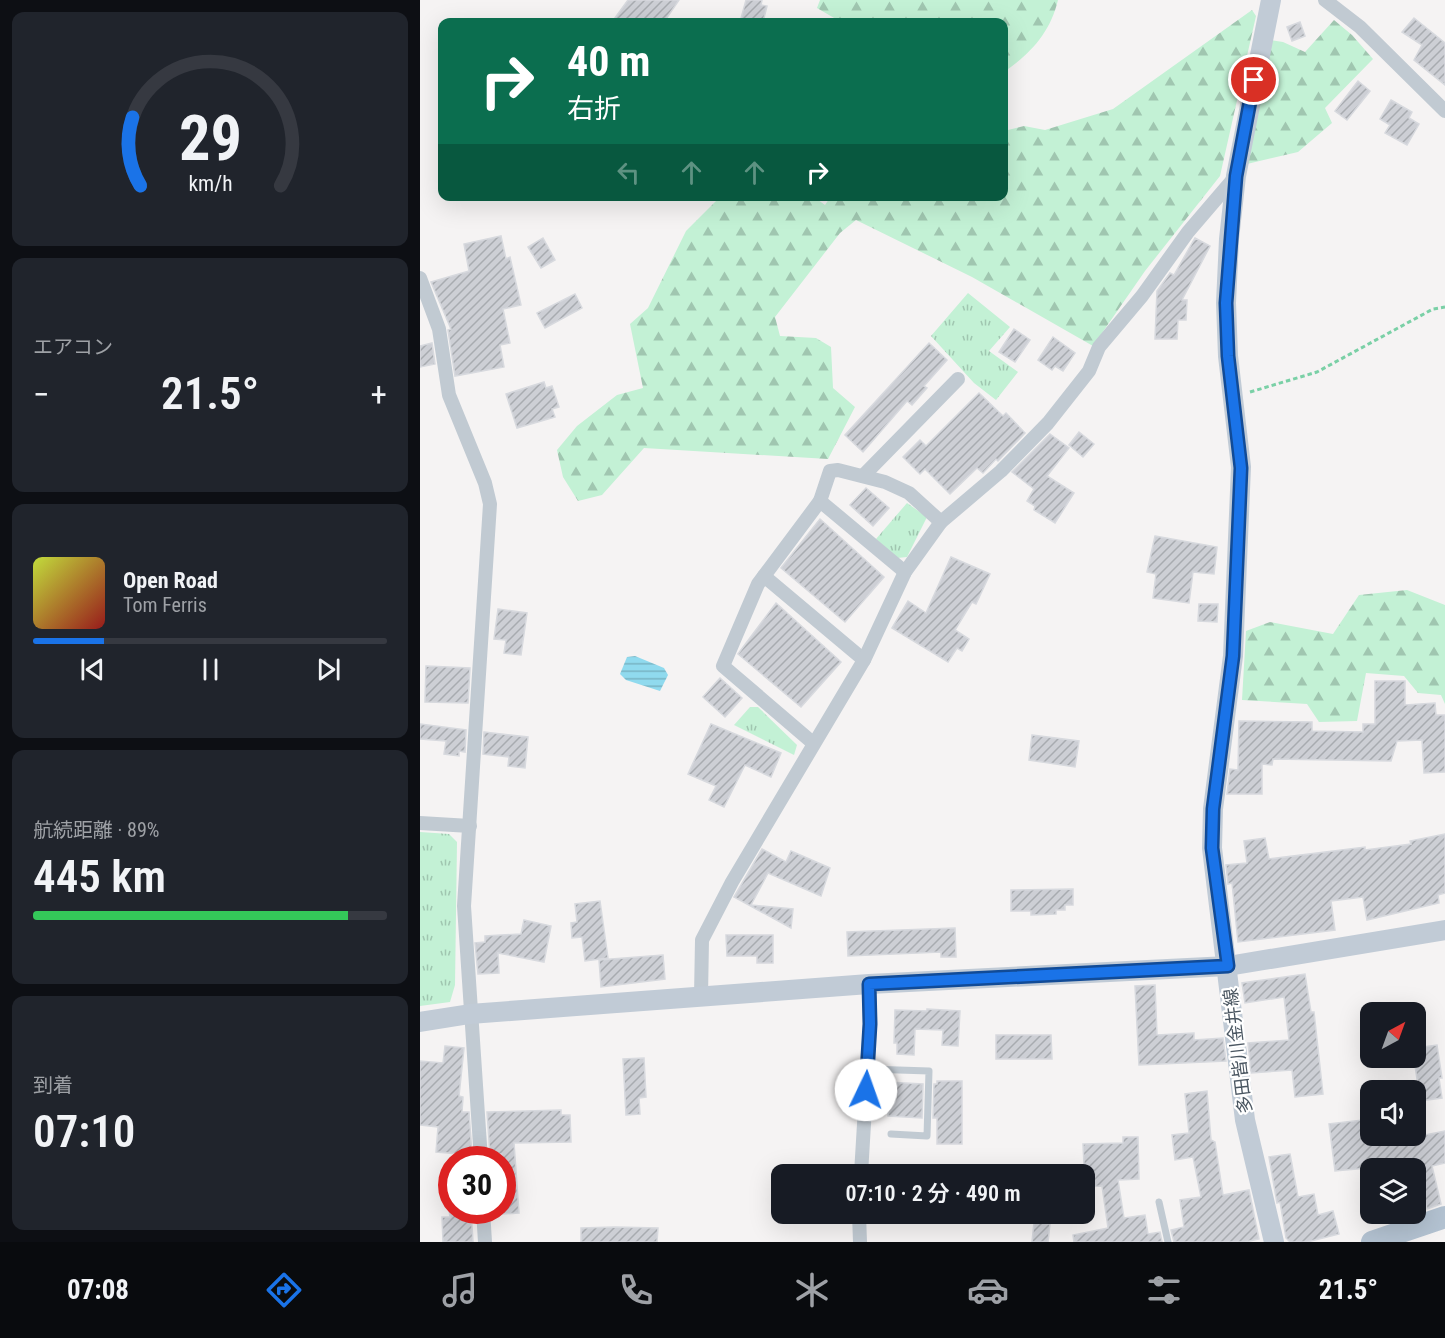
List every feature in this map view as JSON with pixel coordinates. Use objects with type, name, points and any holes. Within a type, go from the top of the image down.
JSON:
[{"type":"main road","name":"多田皆川金井線","points":[[1271,0],[1236,176],[1226,303],[1228,356],[1241,468],[1233,645],[1213,809],[1212,848],[1245,1120],[1274,1242]]},
{"type":"main road","points":[[420,1022],[470,1014],[869,984],[1228,966],[1445,930]]},
{"type":"main road","points":[[1372,1242],[1445,1217]]},
{"type":"street","points":[[1325,0],[1360,27],[1445,111]]},
{"type":"street","points":[[701,996],[702,940],[732,882],[864,660],[904,572],[941,522],[1001,471],[1048,423],[1089,371],[1099,347],[1142,296],[1188,232],[1236,176]]},
{"type":"street","points":[[420,279],[439,329],[449,395],[485,483],[490,504],[464,906],[480,1146]]},
{"type":"street","points":[[863,476],[958,380]]},
{"type":"street","points":[[813,743],[723,666],[764,576],[820,501],[830,471],[885,482],[909,493],[941,522]]},
{"type":"street","points":[[820,501],[904,572]]},
{"type":"street","points":[[764,576],[864,660]]},
{"type":"street","points":[[420,823],[470,826]]},
{"type":"street","points":[[862,1164],[868,1069],[869,984]]},
{"type":"street","points":[[484,1224],[485,1242]]},
{"type":"street","points":[[859,1224],[860,1242]]},
{"type":"lane","points":[[868,1069],[929,1071],[927,1136],[891,1134]]},
{"type":"lane","points":[[1159,1202],[1168,1242]]},
{"type":"path","points":[[1234,397],[1317,372],[1433,309],[1445,307]]},
{"type":"green space","points":[[820,0],[1058,0],[1045,32],[1031,50],[1008,69],[1008,18],[834,18],[817,8]]},
{"type":"green space","points":[[1252,10],[1256,16],[1220,176],[1145,271],[1093,346],[972,277],[856,220],[840,233],[775,317],[780,336],[816,338],[831,347],[833,388],[855,407],[828,459],[644,448],[602,495],[578,501],[563,477],[557,450],[577,426],[617,395],[643,388],[630,324],[648,308],[686,231],[716,201],[820,201],[825,205],[828,201],[1008,201],[1008,130],[1024,126],[1045,130],[1113,109]]},
{"type":"green space","points":[[1334,20],[1352,35],[1373,59],[1325,108],[1332,123],[1298,152],[1247,164],[1270,40],[1283,42],[1305,52]]},
{"type":"green space","points":[[968,293],[1010,327],[989,351],[1018,372],[996,400],[974,383],[931,336]]},
{"type":"green space","points":[[907,503],[927,517],[907,557],[897,558],[876,539]]},
{"type":"green space","points":[[1407,590],[1445,605],[1445,704],[1441,695],[1418,693],[1404,676],[1366,673],[1357,721],[1319,722],[1307,704],[1242,700],[1246,631],[1270,622],[1333,634],[1359,595]]},
{"type":"green space","points":[[750,707],[758,707],[797,745],[794,755],[734,725]]},
{"type":"green space","points":[[420,832],[449,834],[457,842],[455,985],[450,1002],[420,1006]]},
{"type":"water","points":[[635,656],[664,668],[668,675],[660,691],[626,680],[620,674],[627,657]]},
{"type":"building","points":[[628,0],[679,0],[667,18],[615,18]]},
{"type":"building","points":[[746,0],[762,0],[761,5],[767,6],[764,18],[741,18]]},
{"type":"building","points":[[1414,18],[1445,43],[1445,85],[1414,60],[1422,45],[1402,32]]},
{"type":"building","points":[[1300,22],[1305,36],[1292,41],[1287,27]]},
{"type":"building","points":[[1358,81],[1370,91],[1347,120],[1335,111]]},
{"type":"building","points":[[1391,100],[1412,112],[1409,118],[1419,124],[1407,145],[1385,133],[1390,125],[1380,119]]},
{"type":"building","points":[[501,236],[506,259],[510,257],[521,305],[503,309],[510,343],[500,345],[504,367],[455,376],[448,330],[451,329],[431,282],[469,271],[464,244]]},
{"type":"building","points":[[543,238],[555,260],[541,268],[528,247]]},
{"type":"building","points":[[1195,238],[1210,246],[1182,300],[1187,300],[1186,320],[1178,320],[1177,339],[1155,339],[1157,291],[1170,273],[1174,275]]},
{"type":"building","points":[[575,294],[582,308],[545,328],[537,313]]},
{"type":"building","points":[[1014,329],[1030,340],[1015,362],[999,352]]},
{"type":"building","points":[[1053,337],[1075,353],[1063,371],[1055,366],[1052,370],[1038,360]]},
{"type":"building","points":[[432,343],[435,364],[420,367],[420,346]]},
{"type":"building","points":[[929,343],[947,360],[924,386],[927,388],[912,405],[907,401],[863,452],[845,435]]},
{"type":"building","points":[[544,382],[546,388],[552,386],[559,407],[552,409],[555,417],[517,428],[506,394]]},
{"type":"building","points":[[979,393],[1003,416],[1006,413],[1025,433],[998,461],[996,459],[983,473],[977,468],[950,494],[925,469],[920,474],[903,457],[920,440],[926,446]]},
{"type":"building","points":[[1079,432],[1094,444],[1083,457],[1069,445]]},
{"type":"building","points":[[1050,434],[1069,448],[1047,476],[1074,493],[1055,523],[1034,510],[1035,506],[1027,501],[1034,489],[1012,472]]},
{"type":"building","points":[[866,488],[889,508],[873,526],[850,505]]},
{"type":"building","points":[[820,519],[884,577],[845,622],[781,568]]},
{"type":"building","points":[[1155,536],[1217,547],[1214,574],[1193,572],[1189,603],[1153,598],[1156,574],[1147,572]]},
{"type":"building","points":[[951,557],[990,574],[976,604],[972,602],[955,630],[969,639],[962,651],[957,648],[948,662],[892,628],[908,601],[926,613]]},
{"type":"building","points":[[776,603],[841,662],[801,707],[738,654]]},
{"type":"building","points":[[1199,604],[1218,604],[1217,622],[1198,621]]},
{"type":"building","points":[[498,609],[527,613],[521,655],[504,653],[506,640],[494,639]]},
{"type":"building","points":[[426,666],[470,668],[468,703],[425,702]]},
{"type":"building","points":[[720,678],[742,698],[725,717],[703,697]]},
{"type":"building","points":[[1375,681],[1405,681],[1405,705],[1435,703],[1436,715],[1445,715],[1445,772],[1424,773],[1422,740],[1397,741],[1391,761],[1273,759],[1272,765],[1262,764],[1262,794],[1227,794],[1230,769],[1238,770],[1239,721],[1312,722],[1312,731],[1363,732],[1363,724],[1375,724]]},
{"type":"building","points":[[420,724],[466,730],[465,752],[459,751],[459,756],[444,754],[446,741],[420,739]]},
{"type":"building","points":[[711,724],[781,753],[771,777],[745,765],[724,807],[709,800],[716,786],[688,774]]},
{"type":"building","points":[[484,732],[528,737],[525,768],[508,766],[509,757],[483,754]]},
{"type":"building","points":[[1032,735],[1079,741],[1075,767],[1029,760]]},
{"type":"building","points":[[1445,834],[1445,893],[1438,895],[1439,903],[1367,920],[1363,897],[1331,901],[1335,930],[1238,942],[1232,883],[1228,884],[1226,865],[1247,863],[1244,841],[1265,838],[1269,859],[1365,847],[1365,850],[1411,844],[1410,841]]},
{"type":"building","points":[[762,849],[786,862],[791,851],[830,868],[821,896],[768,873],[751,905],[793,909],[791,928],[734,897]]},
{"type":"building","points":[[1073,889],[1073,905],[1065,905],[1065,910],[1056,910],[1056,914],[1031,915],[1031,911],[1011,911],[1011,890]]},
{"type":"building","points":[[600,901],[608,958],[585,961],[582,937],[572,938],[571,923],[577,922],[575,904]]},
{"type":"building","points":[[524,920],[551,926],[544,962],[498,953],[499,973],[478,974],[475,943],[485,942],[485,936],[521,934]]},
{"type":"building","points":[[955,928],[956,957],[941,957],[941,952],[848,956],[847,932]]},
{"type":"building","points":[[726,935],[773,935],[773,963],[757,963],[757,956],[727,956]]},
{"type":"building","points":[[663,955],[665,979],[601,987],[599,960]]},
{"type":"building","points":[[1305,974],[1311,1012],[1314,1012],[1323,1094],[1295,1097],[1292,1070],[1251,1073],[1248,1043],[1289,1040],[1284,997],[1245,1003],[1242,983]]},
{"type":"building","points":[[1155,985],[1157,1035],[1194,1033],[1194,1040],[1223,1038],[1226,1061],[1139,1065],[1135,986]]},
{"type":"building","points":[[927,1009],[960,1011],[958,1046],[942,1045],[943,1030],[915,1029],[914,1055],[897,1054],[897,1043],[894,1043],[895,1010],[927,1011]]},
{"type":"building","points":[[996,1035],[1051,1035],[1052,1059],[996,1059]]},
{"type":"building","points":[[1437,1045],[1442,1078],[1439,1078],[1442,1098],[1426,1100],[1426,1080],[1417,1080],[1415,1068],[1426,1068],[1426,1047]]},
{"type":"building","points":[[445,1046],[464,1048],[459,1096],[463,1097],[462,1112],[469,1112],[471,1146],[438,1146],[438,1152],[436,1152],[438,1127],[420,1125],[420,1061],[443,1063]]},
{"type":"building","points":[[644,1058],[646,1097],[639,1098],[640,1114],[626,1115],[623,1059]]},
{"type":"building","points":[[937,1081],[962,1081],[962,1144],[937,1144],[937,1118],[933,1118],[934,1084],[937,1084]]},
{"type":"building","points":[[886,1082],[923,1084],[922,1118],[888,1116]]},
{"type":"building","points":[[1207,1091],[1211,1140],[1215,1142],[1223,1195],[1249,1190],[1259,1239],[1245,1242],[1174,1242],[1171,1230],[1184,1227],[1180,1200],[1201,1197],[1193,1157],[1175,1160],[1172,1135],[1189,1133],[1185,1094]]},
{"type":"building","points":[[561,1110],[561,1115],[570,1115],[571,1142],[489,1146],[487,1112]]},
{"type":"building","points":[[1360,1120],[1360,1146],[1426,1146],[1426,1135],[1445,1131],[1445,1163],[1432,1166],[1441,1204],[1427,1209],[1426,1158],[1360,1158],[1360,1169],[1335,1171],[1329,1124]]},
{"type":"building","points":[[1123,1137],[1138,1137],[1139,1179],[1118,1180],[1124,1218],[1145,1215],[1148,1234],[1160,1232],[1162,1242],[1074,1242],[1073,1235],[1108,1228],[1102,1186],[1095,1186],[1095,1164],[1084,1164],[1083,1144],[1123,1143]]},
{"type":"building","points":[[1290,1154],[1298,1197],[1314,1194],[1318,1215],[1333,1211],[1339,1234],[1307,1242],[1290,1242],[1286,1238],[1269,1157]]},
{"type":"building","points":[[516,1171],[519,1213],[516,1213]]},
{"type":"building","points":[[442,1224],[472,1224],[473,1242],[443,1242]]},
{"type":"building","points":[[1034,1224],[1050,1224],[1048,1242],[1032,1242]]},
{"type":"building","points":[[581,1228],[658,1228],[657,1242],[581,1242]]},
{"type":"route","points":[[866,1090],[870,1024],[869,984],[1228,966],[1212,848],[1213,809],[1233,656],[1241,468],[1228,356],[1226,303],[1229,239],[1236,176],[1254,80]]}]
